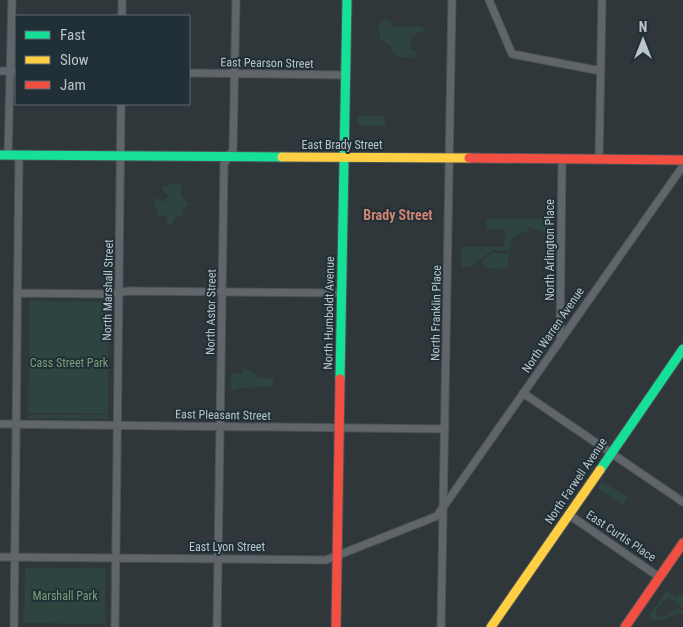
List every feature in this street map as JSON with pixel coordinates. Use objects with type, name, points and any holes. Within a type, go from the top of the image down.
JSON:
[{"type":"main road","name":"North Humboldt Avenue","points":[[336,627],[347,0]]},
{"type":"main road","name":"East Brady Street","points":[[4,155],[683,160]]},
{"type":"main road","name":"North Farwell Avenue","points":[[491,627],[610,452],[683,349]]},
{"type":"main road","points":[[625,627],[683,544]]},
{"type":"street","points":[[4,155],[13,71],[12,0]]},
{"type":"street","points":[[122,0],[122,15]]},
{"type":"street","name":"North Astor Street","points":[[217,627],[224,164],[233,150],[236,0]]},
{"type":"street","name":"North Franklin Place","points":[[441,627],[452,0]]},
{"type":"street","points":[[489,0],[512,54],[601,71]]},
{"type":"street","points":[[599,160],[602,0]]},
{"type":"street","points":[[0,71],[13,71]]},
{"type":"street","name":"East Pearson Street","points":[[190,73],[346,75]]},
{"type":"street","name":"North Marshall Street","points":[[115,627],[121,105]]},
{"type":"street","points":[[14,627],[19,155]]},
{"type":"street","name":"North Arlington Place","points":[[560,340],[562,159]]},
{"type":"street","name":"North Warren Avenue","points":[[443,509],[683,166]]},
{"type":"street","points":[[17,293],[342,293]]},
{"type":"street","points":[[523,393],[683,502]]},
{"type":"street","name":"East Pleasant Street","points":[[0,424],[445,429]]},
{"type":"street","name":"East Lyon Street","points":[[0,556],[326,560],[437,516],[443,509]]},
{"type":"street","name":"East Curtis Place","points":[[568,514],[659,577]]},
{"type":"green space","points":[[383,20],[391,21],[391,27],[421,27],[424,29],[423,32],[417,32],[416,35],[411,36],[411,51],[417,51],[414,58],[397,57],[397,53],[392,53],[390,45],[380,39],[379,24]]},
{"type":"green space","points":[[360,114],[363,116],[385,116],[385,126],[359,126],[356,119]]},
{"type":"green space","points":[[181,184],[181,196],[189,203],[183,209],[182,215],[175,217],[172,226],[168,224],[166,215],[158,217],[154,202],[157,197],[161,201],[165,201],[168,195],[162,191],[163,187]]},
{"type":"green space","points":[[486,219],[553,219],[553,235],[528,227],[528,231],[519,233],[511,240],[510,251],[493,250],[469,267],[462,267],[462,247],[504,247],[505,229],[487,229]]},
{"type":"green space","points":[[491,253],[508,253],[508,269],[488,268],[483,265],[483,260]]},
{"type":"green space","name":"Cass Street Park","points":[[30,301],[109,302],[108,414],[28,413]]},
{"type":"green space","points":[[243,368],[253,372],[258,378],[274,378],[273,387],[231,390],[231,374],[243,374]]},
{"type":"green space","points":[[28,415],[108,415],[108,419],[28,418]]},
{"type":"green space","points":[[602,481],[628,498],[623,505],[597,488]]},
{"type":"green space","name":"Marshall Park","points":[[25,568],[105,568],[105,624],[24,623]]},
{"type":"green space","points":[[666,591],[676,597],[680,593],[683,595],[683,608],[671,599],[666,599],[656,610],[656,616],[664,617],[676,608],[683,610],[683,614],[656,621],[652,620],[649,616]]},
{"type":"traffic: fast","points":[[340,379],[347,0]]},
{"type":"traffic: fast","points":[[0,155],[282,157]]},
{"type":"traffic: fast","points":[[600,470],[683,349]]},
{"type":"traffic: slow","points":[[282,157],[469,158]]},
{"type":"traffic: slow","points":[[491,627],[600,470]]},
{"type":"traffic: jam","points":[[469,158],[683,160]]},
{"type":"traffic: jam","points":[[336,627],[340,379]]},
{"type":"traffic: jam","points":[[625,627],[683,543]]},
{"type":"district","name":"Brady Street","points":[[398,215]]}]
